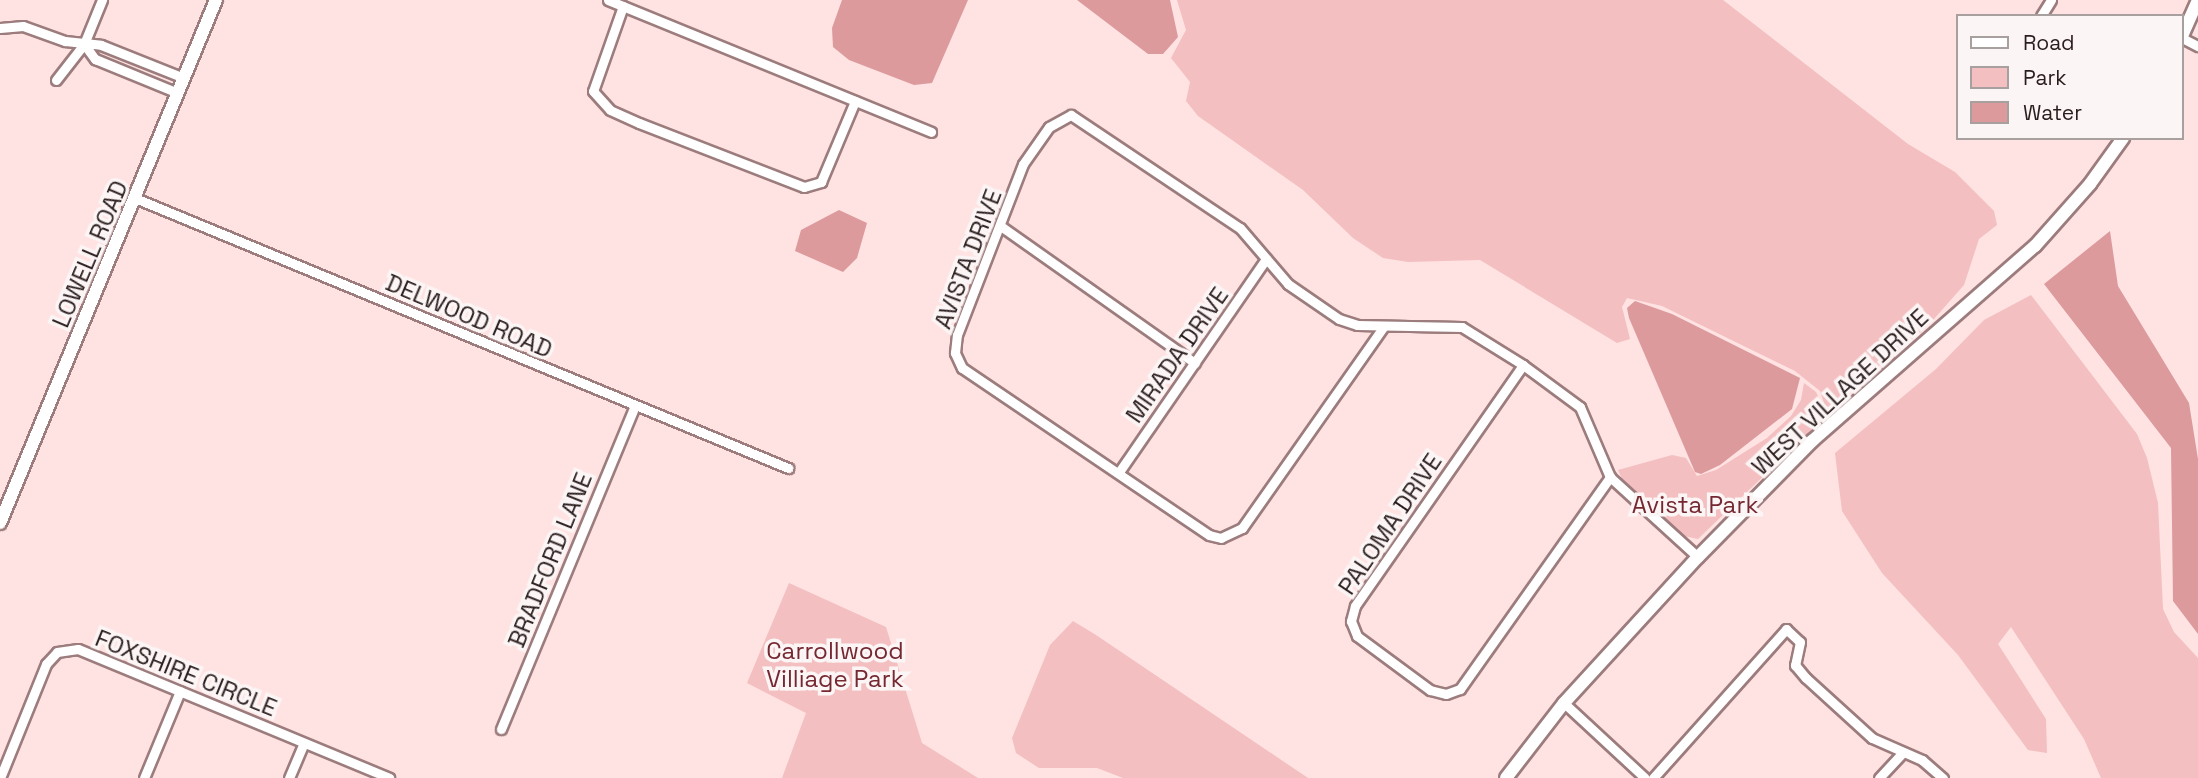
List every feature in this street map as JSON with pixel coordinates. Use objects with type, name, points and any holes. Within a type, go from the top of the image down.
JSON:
[{"type":"street","points":[[56,80],[84,44],[102,0]]},
{"type":"street","name":"LOWELL ROAD","points":[[0,523],[216,0]]},
{"type":"street","points":[[608,0],[931,132]]},
{"type":"street","points":[[2184,32],[2198,0]]},
{"type":"street","points":[[623,6],[593,91],[610,110],[639,123],[804,187],[821,182],[855,101]]},
{"type":"street","points":[[0,28],[23,26],[84,44],[101,45],[184,78]]},
{"type":"street","points":[[84,44],[94,59],[178,93]]},
{"type":"street","name":"AVISTA DRIVE","points":[[1384,326],[1242,528],[1221,538],[1209,535],[961,368],[955,354],[957,335],[1002,227],[1023,164],[1049,127],[1071,115],[1240,228],[1288,284],[1339,319],[1384,326],[1462,327],[1523,365],[1580,407],[1610,477],[1698,558]]},
{"type":"street","name":"WEST VILLAGE DRIVE","points":[[1506,778],[1564,703],[1698,558],[1812,441],[2035,246],[2090,184],[2122,140]]},
{"type":"street","name":"DELWOOD ROAD","points":[[135,198],[788,468]]},
{"type":"street","points":[[1002,227],[1195,363]]},
{"type":"street","name":"MIRADA DRIVE","points":[[1119,472],[1266,259]]},
{"type":"street","name":"PALOMA DRIVE","points":[[1523,365],[1355,606],[1351,621],[1357,636],[1430,690],[1446,694],[1460,689],[1610,477]]},
{"type":"street","name":"BRADFORD LANE","points":[[501,729],[635,405]]},
{"type":"street","points":[[1653,778],[1786,629],[1800,642],[1795,664],[1806,678],[1872,738],[1901,754],[1922,760],[1943,778]]},
{"type":"street","name":"FOXSHIRE CIRCLE","points":[[0,778],[47,664],[57,652],[78,649],[389,778]]},
{"type":"street","points":[[144,778],[180,691]]},
{"type":"street","points":[[1564,703],[1645,778]]},
{"type":"street","points":[[289,778],[304,743]]},
{"type":"street","points":[[1879,778],[1901,754]]},
{"type":"green space","points":[[1177,0],[1723,0],[1908,144],[1955,172],[1994,211],[1997,225],[1979,239],[1964,285],[1926,328],[1826,409],[1820,391],[1795,371],[1662,306],[1627,298],[1622,307],[1630,339],[1617,343],[1480,260],[1408,262],[1383,258],[1353,238],[1303,190],[1198,116],[1186,101],[1190,82],[1171,58],[1186,30]]},
{"type":"green space","points":[[2031,295],[2137,434],[2147,458],[2158,503],[2163,609],[2174,632],[2198,658],[2198,778],[2101,778],[2084,739],[2011,627],[1998,644],[2046,719],[2047,753],[2028,750],[1958,655],[1882,573],[1842,511],[1835,453],[1936,369],[1984,320]]},
{"type":"green space","name":"Avista Park","points":[[1804,383],[1816,392],[1827,415],[1698,539],[1684,536],[1623,481],[1618,470],[1672,455],[1686,458],[1697,476],[1716,470],[1767,438],[1791,416],[1801,400]]},
{"type":"green space","name":"Carrollwood Villiage Park","points":[[789,583],[886,627],[922,743],[978,778],[782,778],[806,713],[747,683]]},
{"type":"green space","points":[[1073,621],[1308,778],[1123,778],[1097,768],[1039,768],[1016,753],[1012,738],[1050,645]]},
{"type":"water","points":[[842,0],[968,0],[932,83],[914,85],[849,60],[833,47],[832,28]]},
{"type":"water","points":[[1077,0],[1170,0],[1178,37],[1163,54],[1148,54]]},
{"type":"water","points":[[839,210],[867,223],[857,258],[843,272],[795,251],[801,230]]},
{"type":"water","points":[[2110,231],[2118,286],[2189,403],[2198,459],[2198,634],[2173,601],[2171,448],[2044,284]]},
{"type":"water","points":[[1635,301],[1672,314],[1800,378],[1792,409],[1720,465],[1701,474],[1695,472],[1629,318],[1627,308]]}]
